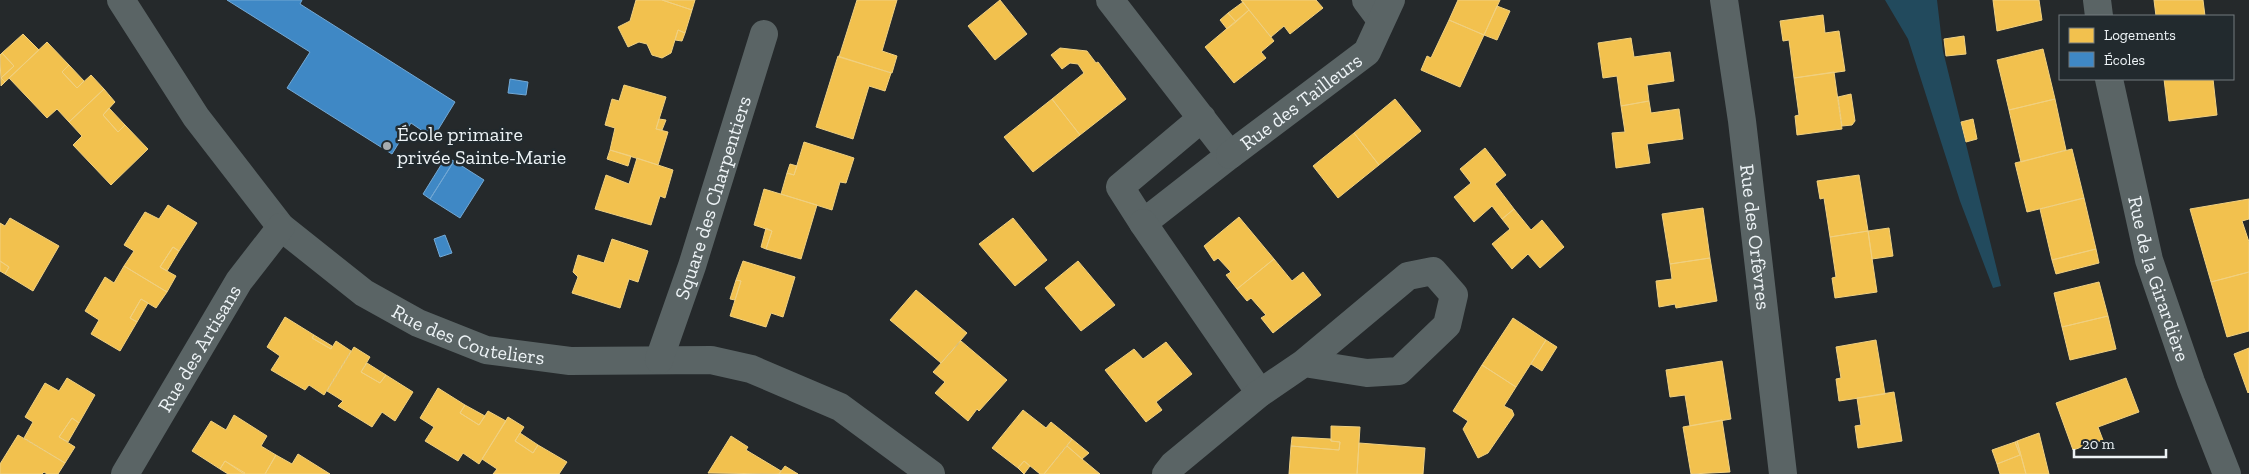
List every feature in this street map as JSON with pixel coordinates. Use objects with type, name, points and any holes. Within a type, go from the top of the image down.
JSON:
[{"type":"street","name":"Rue des Couteliers","points":[[121,0],[196,117],[281,227],[364,294],[418,323],[486,350],[570,361],[711,360],[751,369],[840,407],[931,474]]},
{"type":"street","name":"Rue des Tailleurs","points":[[1110,0],[1230,156]]},
{"type":"street","name":"Rue des Orfèvres","points":[[1724,0],[1744,131],[1783,474]]},
{"type":"street","points":[[2097,0],[2100,15]]},
{"type":"street","name":"Rue des Tailleurs","points":[[1144,223],[1367,52],[1379,7]]},
{"type":"street","name":"Square des Charpentiers","points":[[659,360],[692,266],[764,34]]},
{"type":"street","name":"Rue de la Girardière","points":[[2109,80],[2149,260],[2191,382],[2227,474]]},
{"type":"street","points":[[1202,118],[1120,187],[1260,393]]},
{"type":"street","name":"Rue des Artisans","points":[[126,474],[239,281],[281,227]]},
{"type":"street","points":[[1166,474],[1173,465],[1260,393],[1304,363],[1408,276],[1433,271],[1454,295],[1447,325],[1399,372],[1367,373],[1304,363]]},
{"type":"shaded area","points":[[1885,0],[1937,0],[1943,51],[2001,286],[1993,288],[1960,201],[1908,39]]},
{"type":"building: Logements","points":[[636,0],[662,0],[692,10],[685,33],[678,30],[671,53],[662,58],[652,55],[647,44],[639,42],[628,47],[618,27],[630,21]]},
{"type":"building: Logements","points":[[662,0],[695,0],[692,10]]},
{"type":"building: Logements","points":[[857,0],[897,0],[882,51],[897,56],[892,73],[839,57]]},
{"type":"building: Logements","points":[[1000,0],[1027,34],[995,60],[968,26]]},
{"type":"building: Logements","points":[[1241,0],[1316,0],[1323,8],[1290,34],[1284,26],[1271,37]]},
{"type":"building: Logements","points":[[1458,0],[1500,0],[1484,35],[1449,20]]},
{"type":"building: Logements","points":[[1993,0],[2039,0],[2042,20],[1997,31]]},
{"type":"building: Logements","points":[[2154,0],[2203,0],[2205,15],[2156,15]]},
{"type":"building: Logements","points":[[1243,2],[1249,10],[1236,22],[1228,13]]},
{"type":"building: Logements","points":[[1497,6],[1510,11],[1497,40],[1484,35]]},
{"type":"building: Logements","points":[[1249,10],[1274,41],[1261,52],[1266,58],[1234,83],[1205,47]]},
{"type":"building: Logements","points":[[1228,13],[1236,22],[1227,29],[1220,20]]},
{"type":"building: Logements","points":[[1823,15],[1825,33],[1839,31],[1845,71],[1794,78],[1789,40],[1783,41],[1780,21]]},
{"type":"building: Logements","points":[[1449,20],[1484,35],[1460,87],[1421,70],[1427,56],[1431,58]]},
{"type":"building: Logements","points":[[678,30],[685,33],[682,41],[675,40]]},
{"type":"building: Logements","points":[[23,34],[39,50],[5,82],[1,78],[14,66],[2,53]]},
{"type":"building: Logements","points":[[1964,36],[1966,54],[1946,56],[1944,39]]},
{"type":"building: Logements","points":[[1631,38],[1634,57],[1670,52],[1674,81],[1647,85],[1649,101],[1621,106],[1617,76],[1603,78],[1598,43]]},
{"type":"building: Logements","points":[[47,42],[69,65],[62,72],[77,88],[91,75],[104,89],[69,122],[57,109],[47,118],[9,78]]},
{"type":"building: Logements","points":[[1060,48],[1087,51],[1096,63],[1098,62],[1126,99],[1080,135],[1052,99],[1084,73],[1078,64],[1070,63],[1062,69],[1051,55]]},
{"type":"building: Logements","points":[[2043,49],[2055,99],[2009,110],[1997,60]]},
{"type":"building: Logements","points":[[2,53],[14,66],[1,78],[5,82],[1,86],[0,55]]},
{"type":"building: Logements","points":[[838,56],[891,73],[885,91],[869,86],[853,139],[816,127]]},
{"type":"building: Logements","points":[[69,65],[84,81],[77,88],[62,72]]},
{"type":"building: Logements","points":[[1834,72],[1842,129],[1797,135],[1795,116],[1799,115],[1794,78]]},
{"type":"building: Logements","points":[[2164,80],[2213,80],[2217,115],[2169,121]]},
{"type":"building: Logements","points":[[624,85],[666,97],[656,129],[668,132],[658,165],[610,150],[615,128],[605,125],[612,99],[619,101]]},
{"type":"building: Logements","points":[[104,89],[115,102],[103,115],[118,132],[125,125],[148,149],[111,185],[73,145],[82,136],[69,122]]},
{"type":"building: Logements","points":[[1851,94],[1855,121],[1852,125],[1842,126],[1838,97]]},
{"type":"building: Logements","points":[[1052,99],[1080,135],[1033,172],[1004,137]]},
{"type":"building: Logements","points":[[1395,99],[1421,131],[1379,165],[1354,133]]},
{"type":"building: Logements","points":[[2055,99],[2066,150],[2021,162],[2009,110]]},
{"type":"building: Logements","points":[[1649,101],[1651,113],[1679,109],[1683,139],[1647,144],[1650,163],[1616,168],[1612,133],[1625,132],[1621,106]]},
{"type":"building: Logements","points":[[109,108],[125,125],[118,132],[103,115]]},
{"type":"building: Logements","points":[[659,119],[666,120],[662,130],[656,129]]},
{"type":"building: Logements","points":[[1973,119],[1977,139],[1966,142],[1961,122]]},
{"type":"building: Logements","points":[[1354,133],[1379,165],[1338,198],[1313,166]]},
{"type":"building: Logements","points":[[804,142],[854,158],[846,183],[840,182],[832,210],[781,194],[787,173],[794,175]]},
{"type":"building: Logements","points":[[1485,148],[1506,175],[1495,184],[1514,209],[1502,219],[1492,206],[1474,222],[1454,197],[1471,183],[1460,169]]},
{"type":"building: Logements","points":[[2072,149],[2084,198],[2027,212],[2015,163]]},
{"type":"building: Logements","points":[[610,150],[631,156],[628,166],[607,159]]},
{"type":"building: Logements","points":[[637,158],[673,170],[665,198],[660,196],[651,225],[595,209],[606,175],[629,184]]},
{"type":"building: Logements","points":[[790,164],[797,166],[794,175],[787,173]]},
{"type":"building: Logements","points":[[1859,175],[1868,231],[1830,237],[1824,198],[1820,199],[1817,181]]},
{"type":"building: Logements","points":[[764,189],[817,205],[801,259],[766,249],[772,231],[754,225]]},
{"type":"building: Logements","points":[[2084,198],[2096,249],[2052,260],[2040,209]]},
{"type":"building: Logements","points":[[2249,199],[2249,219],[2242,221],[2249,242],[2249,272],[2211,282],[2190,209]]},
{"type":"building: Logements","points":[[168,205],[197,223],[179,251],[173,247],[160,267],[176,276],[167,292],[124,266],[134,251],[124,245],[145,212],[159,219]]},
{"type":"building: Logements","points":[[1703,208],[1710,258],[1670,264],[1662,214]]},
{"type":"building: Logements","points":[[1514,209],[1531,230],[1542,220],[1564,247],[1540,268],[1528,254],[1512,269],[1492,244],[1510,229],[1502,219]]},
{"type":"building: Logements","points":[[1239,217],[1274,259],[1237,289],[1226,275],[1231,272],[1218,258],[1214,261],[1204,246]]},
{"type":"building: Logements","points":[[10,218],[59,246],[33,291],[5,274],[9,267],[0,261],[0,223],[5,226]]},
{"type":"building: Logements","points":[[1013,218],[1047,260],[1015,286],[979,244]]},
{"type":"building: Logements","points":[[766,228],[772,231],[766,249],[761,247]]},
{"type":"building: Logements","points":[[1889,228],[1893,256],[1872,259],[1868,231]]},
{"type":"building: Logements","points":[[1868,231],[1877,292],[1835,298],[1832,278],[1836,277],[1830,237]]},
{"type":"building: Logements","points":[[612,239],[648,251],[638,282],[629,279],[620,308],[572,293],[578,277],[573,272],[578,255],[604,263]]},
{"type":"building: Logements","points":[[173,247],[179,251],[167,271],[160,267]]},
{"type":"building: Logements","points":[[2096,249],[2099,263],[2056,274],[2052,260]]},
{"type":"building: Logements","points":[[1710,258],[1717,301],[1676,308],[1675,304],[1659,307],[1656,281],[1672,279],[1670,264]]},
{"type":"building: Logements","points":[[1274,259],[1292,281],[1303,272],[1321,295],[1273,333],[1261,318],[1266,315],[1251,298],[1247,301],[1237,289]]},
{"type":"building: Logements","points":[[0,261],[9,267],[5,274],[0,271]]},
{"type":"building: Logements","points":[[743,261],[795,277],[783,317],[771,313],[766,327],[730,316],[741,281],[736,280]]},
{"type":"building: Logements","points":[[1078,261],[1115,305],[1081,331],[1045,288]]},
{"type":"building: Logements","points":[[124,266],[167,292],[156,308],[141,299],[130,318],[137,322],[120,351],[91,334],[99,320],[85,311],[105,277],[114,283]]},
{"type":"building: Logements","points":[[2249,272],[2249,331],[2227,337],[2211,282]]},
{"type":"building: Logements","points":[[736,280],[741,281],[735,300],[730,299]]},
{"type":"building: Logements","points":[[2099,282],[2108,316],[2062,327],[2054,293]]},
{"type":"building: Logements","points":[[916,290],[967,333],[941,363],[890,320]]},
{"type":"building: Logements","points":[[141,299],[148,303],[137,322],[130,318]]},
{"type":"building: Logements","points":[[2108,316],[2116,349],[2070,360],[2062,327]]},
{"type":"building: Logements","points":[[285,317],[314,335],[312,338],[331,349],[336,341],[351,351],[324,395],[309,385],[305,390],[271,370],[280,356],[267,347]]},
{"type":"building: Logements","points":[[1513,318],[1546,340],[1516,387],[1482,365]]},
{"type":"building: Logements","points":[[314,335],[332,346],[331,349],[312,338]]},
{"type":"building: Logements","points":[[1546,340],[1557,347],[1542,371],[1531,364]]},
{"type":"building: Logements","points":[[1876,340],[1885,394],[1839,401],[1836,379],[1841,378],[1836,347]]},
{"type":"building: Logements","points":[[961,341],[1007,380],[979,411],[977,409],[968,421],[935,393],[945,382],[933,372]]},
{"type":"building: Logements","points":[[1166,342],[1192,374],[1156,402],[1162,410],[1146,422],[1105,370],[1134,349],[1143,359]]},
{"type":"building: Logements","points":[[354,347],[370,357],[361,372],[380,383],[386,375],[413,392],[395,421],[382,412],[372,427],[338,406],[343,401],[327,391]]},
{"type":"building: Logements","points":[[2249,348],[2249,392],[2248,393],[2234,354]]},
{"type":"building: Logements","points":[[1722,361],[1731,419],[1690,426],[1685,395],[1670,397],[1666,370]]},
{"type":"building: Logements","points":[[367,363],[386,375],[380,383],[361,372]]},
{"type":"building: Logements","points":[[1482,365],[1516,387],[1504,406],[1512,410],[1514,415],[1488,453],[1478,458],[1463,429],[1468,421],[1453,411]]},
{"type":"building: Logements","points":[[67,378],[95,395],[79,423],[72,418],[59,437],[75,447],[65,463],[24,438],[33,422],[25,417],[45,383],[59,391]]},
{"type":"building: Logements","points":[[2126,378],[2139,412],[2098,427],[2103,440],[2073,450],[2056,403]]},
{"type":"building: Logements","points":[[438,388],[465,405],[460,413],[479,425],[488,411],[506,421],[479,464],[463,453],[458,461],[425,441],[434,427],[420,418]]},
{"type":"building: Logements","points":[[1894,392],[1902,441],[1858,448],[1855,426],[1861,425],[1857,398]]},
{"type":"building: Logements","points":[[465,405],[485,416],[479,425],[460,413]]},
{"type":"building: Logements","points":[[1023,410],[1046,428],[1051,422],[1072,439],[1044,474],[1040,474],[1024,461],[1018,468],[992,448]]},
{"type":"building: Logements","points":[[234,415],[267,436],[261,446],[276,455],[265,474],[244,474],[225,461],[220,469],[192,451],[211,421],[226,430]]},
{"type":"building: Logements","points":[[508,417],[524,427],[515,441],[533,453],[538,445],[567,462],[559,474],[493,474],[497,469],[482,459]]},
{"type":"building: Logements","points":[[72,418],[79,423],[68,442],[59,437]]},
{"type":"building: Logements","points":[[1722,420],[1730,472],[1691,474],[1683,427]]},
{"type":"building: Logements","points":[[1331,426],[1360,427],[1357,474],[1289,474],[1291,446],[1339,450],[1340,442],[1331,441]]},
{"type":"building: Logements","points":[[520,433],[538,445],[533,453],[515,441]]},
{"type":"building: Logements","points":[[2039,433],[2049,474],[2026,474],[2017,441]]},
{"type":"building: Logements","points":[[18,435],[65,463],[58,474],[47,474],[44,472],[42,474],[0,474],[0,464]]},
{"type":"building: Logements","points":[[731,436],[748,447],[746,450],[781,471],[779,474],[708,473]]},
{"type":"building: Logements","points":[[1292,437],[1331,439],[1331,441],[1340,442],[1339,450],[1291,446]]},
{"type":"building: Logements","points":[[1072,439],[1089,453],[1082,459],[1067,446]]},
{"type":"building: Logements","points":[[2017,441],[2026,474],[2000,474],[1997,464],[2020,455],[2015,442]]},
{"type":"building: Logements","points":[[2015,442],[2020,455],[1997,464],[1992,450]]},
{"type":"building: Logements","points":[[1359,443],[1425,448],[1423,474],[1357,474]]},
{"type":"building: Logements","points":[[1067,446],[1082,459],[1100,474],[1044,474]]},
{"type":"building: Logements","points":[[298,454],[330,474],[265,474],[276,455],[292,464]]},
{"type":"building: Logements","points":[[225,461],[245,473],[228,474],[220,469]]},
{"type":"building: Logements","points":[[1024,461],[1030,466],[1024,474],[1018,468]]},
{"type":"building: Logements","points":[[785,466],[798,474],[779,474]]},
{"type":"building: Écoles","points":[[227,0],[302,0],[300,4],[455,102],[433,138],[411,123],[392,154],[287,88],[310,52]]},
{"type":"building: Écoles","points":[[510,79],[528,82],[526,95],[508,93]]},
{"type":"building: Écoles","points":[[446,157],[454,161],[430,199],[423,194]]},
{"type":"building: Écoles","points":[[454,161],[484,180],[460,218],[430,199]]},
{"type":"building: Écoles","points":[[445,235],[452,253],[440,257],[434,239]]},
{"type":"place","name":"École primaire privée Sainte-Marie","points":[[387,146]]}]
